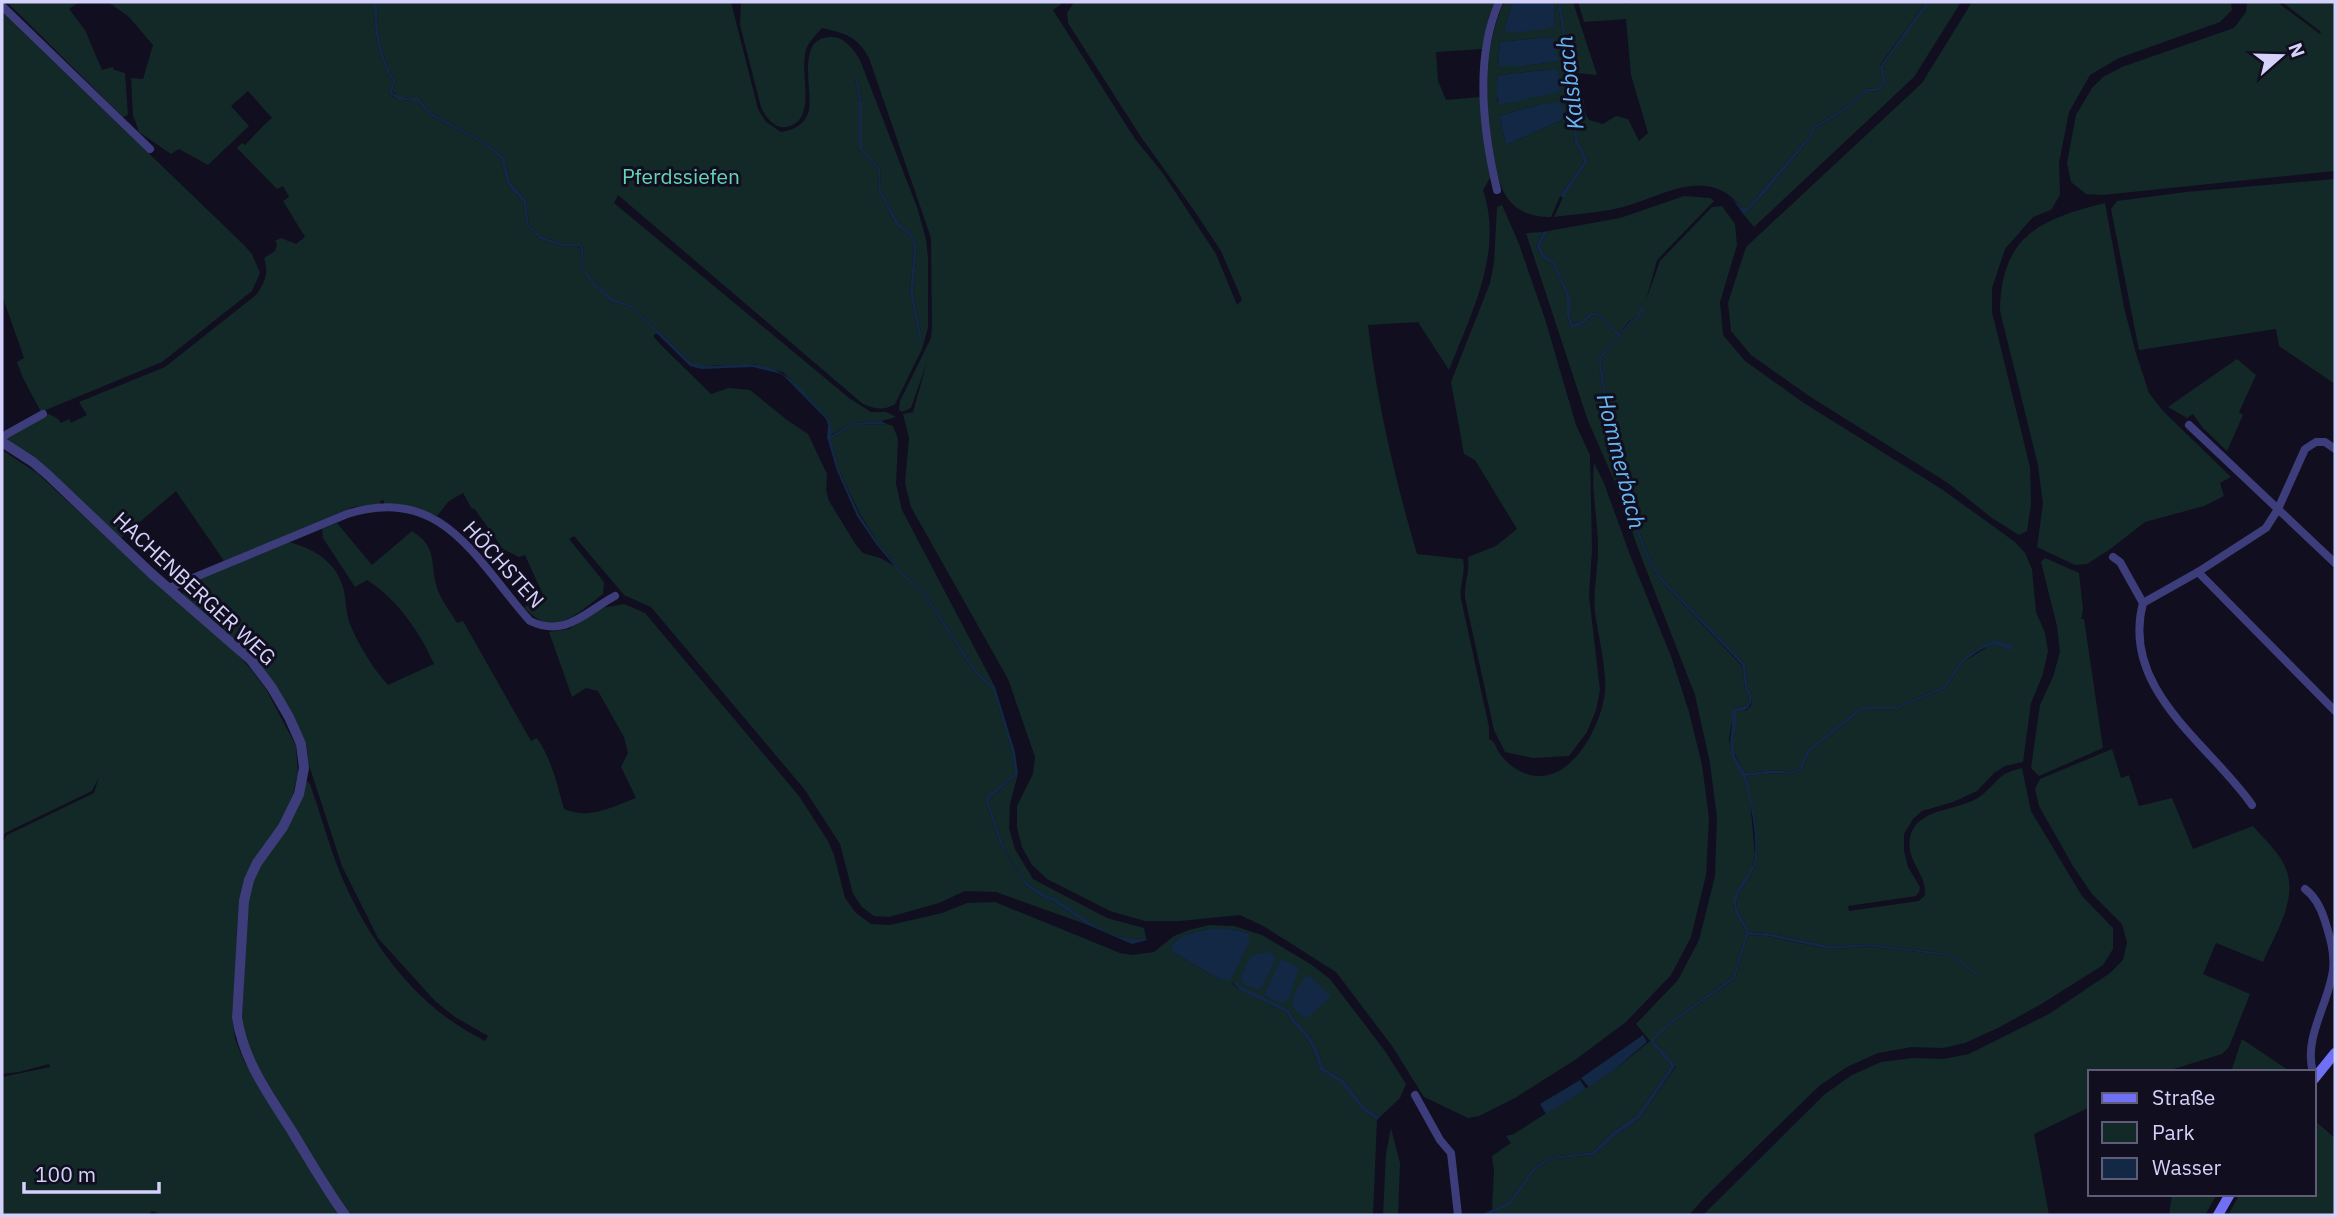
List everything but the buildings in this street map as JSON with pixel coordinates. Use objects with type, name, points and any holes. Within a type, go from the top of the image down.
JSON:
[{"type":"main road","points":[[2316,1074],[2335,1053]]},
{"type":"main road","points":[[2218,1215],[2229,1196]]},
{"type":"street","points":[[1497,190],[1485,126],[1484,97],[1486,50],[1492,17],[1499,2]]},
{"type":"street","points":[[2,6],[150,149]]},
{"type":"street","points":[[2,441],[7,434],[43,414]]},
{"type":"street","points":[[2189,425],[2335,563]]},
{"type":"street","name":"HACHENBERGER WEG","points":[[2,441],[48,475],[251,660],[272,688],[301,744],[304,768],[299,794],[283,827],[257,863],[249,880],[242,923],[237,1017],[239,1035],[257,1074],[345,1215]]},
{"type":"street","points":[[2143,603],[2198,572],[2266,528],[2278,509],[2305,449],[2316,442],[2325,442],[2335,449]]},
{"type":"street","name":"HÖCHSTEN","points":[[169,588],[347,514],[386,508],[435,518],[484,562],[530,621],[539,625],[548,628],[567,625],[615,596]]},
{"type":"street","points":[[2113,557],[2120,562],[2143,603],[2139,634],[2145,662],[2161,697],[2178,722],[2242,791],[2252,806]]},
{"type":"street","points":[[2198,572],[2335,711]]},
{"type":"street","points":[[2305,889],[2312,894],[2322,912],[2334,956],[2332,973],[2313,1035],[2311,1061],[2314,1070]]},
{"type":"street","points":[[1415,1095],[1440,1140],[1451,1153],[1458,1215]]},
{"type":"green space","points":[[7,2],[79,2],[69,9],[85,30],[102,70],[113,67],[114,70],[125,73],[128,115],[123,117]]},
{"type":"green space","points":[[108,2],[374,2],[378,43],[383,63],[393,82],[389,92],[393,97],[417,101],[428,114],[482,143],[501,159],[507,184],[523,202],[527,226],[540,239],[563,247],[578,246],[581,250],[580,266],[612,302],[630,307],[657,333],[653,336],[661,345],[711,394],[729,388],[750,390],[808,434],[827,474],[826,490],[829,501],[856,545],[863,553],[895,566],[921,591],[975,674],[993,688],[1012,752],[1015,773],[988,796],[986,802],[1000,843],[1024,884],[1088,925],[996,892],[965,891],[939,903],[889,917],[874,916],[862,907],[853,894],[840,844],[805,790],[651,607],[624,595],[574,536],[569,539],[604,582],[603,594],[564,621],[545,622],[524,607],[545,599],[525,555],[519,557],[503,549],[463,493],[449,501],[437,516],[411,507],[384,504],[384,500],[380,501],[380,504],[353,507],[224,561],[176,491],[121,538],[43,466],[8,441],[8,435],[49,414],[61,423],[69,419],[71,423],[87,415],[79,402],[165,367],[256,295],[265,278],[264,258],[275,251],[275,241],[281,238],[296,244],[305,237],[283,201],[289,197],[283,186],[277,189],[237,148],[242,143],[245,145],[272,118],[248,91],[231,106],[249,126],[208,165],[179,149],[171,154],[139,132],[133,115],[131,78],[143,79],[153,45],[128,16]]},
{"type":"green space","name":"Pferdssiefen","points":[[377,2],[731,2],[758,109],[766,122],[781,132],[799,126],[809,110],[808,65],[813,45],[821,39],[832,37],[845,42],[860,60],[917,207],[926,239],[928,328],[922,349],[895,404],[879,408],[863,404],[618,195],[614,203],[849,398],[871,412],[886,412],[896,417],[852,423],[830,436],[828,418],[783,372],[754,364],[701,366],[692,363],[631,305],[613,300],[594,282],[582,265],[584,249],[580,244],[563,244],[541,236],[529,225],[526,200],[510,182],[504,157],[483,141],[430,112],[419,98],[401,97],[392,91],[396,82],[383,53]],"holes":[[[857,77],[862,102],[862,148],[880,168],[881,191],[899,223],[912,234],[917,246],[913,293],[922,337],[920,341],[910,293],[914,247],[910,236],[896,225],[879,192],[878,169],[859,149]]]},
{"type":"green space","points":[[741,2],[1064,2],[1053,10],[1135,139],[1162,172],[1216,254],[1237,305],[1242,300],[1221,251],[1141,137],[1068,23],[1067,13],[1074,2],[1495,2],[1482,49],[1436,52],[1438,81],[1446,100],[1480,97],[1490,178],[1483,190],[1490,236],[1487,259],[1475,305],[1449,370],[1418,322],[1368,325],[1388,441],[1417,554],[1463,559],[1461,599],[1489,727],[1489,739],[1504,759],[1527,774],[1543,776],[1557,772],[1581,751],[1597,722],[1602,706],[1605,673],[1595,612],[1598,548],[1594,463],[1672,659],[1702,765],[1709,818],[1706,875],[1691,937],[1671,975],[1626,1022],[1575,1060],[1515,1098],[1479,1116],[1468,1118],[1424,1097],[1392,1046],[1336,972],[1265,927],[1240,915],[1180,921],[1145,921],[1110,911],[1047,879],[1032,865],[1022,847],[1017,827],[1017,806],[1033,774],[1035,757],[1008,679],[911,507],[905,483],[909,438],[903,414],[913,412],[927,362],[911,408],[902,412],[899,410],[900,401],[931,338],[931,238],[869,58],[860,44],[844,34],[822,28],[806,50],[803,114],[790,126],[778,126],[768,119],[761,107],[740,25]]},
{"type":"green space","points":[[1504,2],[1513,2],[1504,30],[1555,27],[1554,2],[1558,2],[1575,143],[1584,161],[1561,194],[1551,217],[1532,215],[1517,208],[1508,199],[1499,179],[1487,99],[1489,59],[1497,20]],"holes":[[[1550,37],[1558,61],[1524,66],[1498,66],[1500,42]],[[1553,69],[1497,101],[1500,75]],[[1540,104],[1562,120],[1506,145],[1499,116]]]},
{"type":"green space","points":[[1561,2],[1573,2],[1597,75],[1568,72]]},
{"type":"green space","points":[[1578,2],[1926,2],[1880,65],[1883,82],[1877,88],[1865,89],[1849,105],[1813,127],[1808,137],[1747,208],[1742,208],[1728,195],[1714,188],[1699,186],[1684,187],[1619,208],[1554,217],[1564,195],[1588,161],[1578,143],[1572,95],[1583,97],[1585,113],[1589,120],[1603,124],[1616,116],[1628,119],[1639,141],[1648,133],[1631,75],[1626,19],[1584,22]]},
{"type":"green space","points":[[1928,2],[1961,2],[1914,77],[1754,227],[1744,215],[1810,139],[1815,129],[1850,107],[1866,92],[1878,91],[1886,83],[1883,66]]},
{"type":"green space","points":[[1972,2],[2231,2],[2232,10],[2220,22],[2119,58],[2090,75],[2069,112],[2059,163],[2060,195],[2051,210],[2033,217],[2005,249],[1992,288],[1992,312],[2030,467],[2031,504],[2027,531],[2019,535],[1992,518],[1948,483],[1809,396],[1751,355],[1731,331],[1728,303],[1746,247],[1922,83]]},
{"type":"green space","points":[[2247,2],[2277,2],[2320,34],[2321,32],[2282,2],[2335,2],[2335,171],[2103,195],[2086,194],[2071,182],[2067,163],[2076,115],[2092,88],[2103,77],[2122,67],[2234,28],[2246,12]]},
{"type":"green space","points":[[2,12],[244,245],[252,254],[260,273],[252,291],[162,362],[41,412],[17,362],[24,358],[2,295]]},
{"type":"green space","points":[[2335,179],[2335,384],[2279,346],[2276,329],[2139,350],[2111,209],[2117,201]]},
{"type":"green space","points":[[1684,196],[1710,198],[1714,201],[1657,260],[1646,300],[1660,261],[1712,207],[1722,206],[1735,224],[1737,245],[1720,302],[1723,335],[1745,361],[1804,403],[1943,490],[2015,542],[2025,553],[2032,569],[2036,612],[2045,633],[2048,651],[2043,674],[2031,703],[2023,762],[2005,766],[1994,773],[1977,791],[1953,802],[1922,811],[1913,819],[1904,834],[1904,851],[1908,867],[1920,887],[1916,896],[1848,906],[1849,911],[1919,901],[1925,895],[1925,888],[1911,854],[1910,838],[1914,828],[1930,815],[1982,795],[2003,775],[2022,768],[2031,811],[2082,896],[2113,928],[2113,949],[2103,965],[2043,1003],[1965,1043],[1943,1048],[1912,1047],[1878,1053],[1847,1067],[1819,1086],[1689,1215],[1488,1215],[1510,1204],[1537,1168],[1552,1159],[1594,1155],[1640,1118],[1676,1066],[1654,1041],[1672,1023],[1735,979],[1748,935],[1829,949],[1869,946],[1950,956],[1976,975],[1951,954],[1871,944],[1830,946],[1749,932],[1737,907],[1738,896],[1755,865],[1758,849],[1755,817],[1745,776],[1792,774],[1801,771],[1810,752],[1862,710],[1897,709],[1946,688],[1963,662],[1994,643],[2011,651],[1994,641],[1961,660],[1944,686],[1896,707],[1861,707],[1808,751],[1799,769],[1791,772],[1777,770],[1745,773],[1736,757],[1733,744],[1734,715],[1751,706],[1752,695],[1748,688],[1745,664],[1662,578],[1652,564],[1634,518],[1629,489],[1611,428],[1601,359],[1631,323],[1640,318],[1638,316],[1629,321],[1620,334],[1599,314],[1591,312],[1582,321],[1573,324],[1570,317],[1570,296],[1555,264],[1545,255],[1540,245],[1548,231],[1620,218]]},
{"type":"green space","points":[[2105,203],[2124,307],[2149,393],[2163,411],[2231,477],[2220,483],[2224,496],[2204,506],[2145,522],[2087,564],[2075,565],[2037,547],[2043,504],[2038,465],[2000,311],[2002,285],[2008,265],[2028,235],[2061,216]]},
{"type":"green space","points":[[1502,205],[1519,244],[1545,319],[1576,425],[1590,455],[1592,550],[1589,596],[1600,690],[1587,732],[1569,756],[1533,758],[1505,752],[1494,730],[1465,598],[1468,557],[1496,546],[1517,529],[1475,460],[1464,454],[1451,382],[1490,283],[1494,263],[1497,207]]},
{"type":"green space","points":[[1543,232],[1536,246],[1542,258],[1553,265],[1567,297],[1567,317],[1571,327],[1584,324],[1592,315],[1598,316],[1618,336],[1598,358],[1608,428],[1626,490],[1631,519],[1650,565],[1660,580],[1742,666],[1745,689],[1749,696],[1748,705],[1734,709],[1729,739],[1732,757],[1742,775],[1750,799],[1755,855],[1751,871],[1734,896],[1733,906],[1746,932],[1733,977],[1670,1021],[1651,1041],[1671,1066],[1637,1115],[1611,1133],[1593,1152],[1551,1157],[1535,1166],[1508,1202],[1492,1210],[1492,1156],[1511,1143],[1506,1136],[1514,1134],[1614,1070],[1650,1041],[1636,1024],[1678,980],[1699,940],[1715,876],[1717,818],[1710,763],[1695,695],[1614,480],[1588,421],[1526,233]]},
{"type":"green space","points":[[2237,359],[2256,375],[2239,412],[2243,415],[2227,451],[2203,428],[2193,414],[2187,418],[2168,407]]},
{"type":"green space","points":[[853,425],[893,426],[898,439],[896,484],[902,510],[995,687],[977,672],[923,590],[902,572],[878,543],[860,514],[839,470],[831,439]]},
{"type":"green space","points":[[2,450],[37,473],[236,653],[267,691],[296,746],[298,773],[293,794],[240,902],[232,1016],[235,1039],[244,1061],[320,1187],[340,1215],[162,1215],[152,1211],[148,1215],[2,1215],[2,1077],[50,1067],[49,1064],[2,1074],[2,844],[7,835],[94,793],[99,777],[92,791],[5,833],[2,839]]},
{"type":"green space","points":[[337,523],[372,565],[412,531],[420,537],[429,548],[437,589],[442,599],[457,623],[463,621],[531,741],[537,738],[547,755],[564,809],[592,813],[636,798],[621,767],[628,753],[624,737],[598,691],[586,688],[572,697],[549,632],[569,629],[601,608],[624,604],[645,613],[799,796],[828,841],[845,898],[856,913],[871,924],[890,925],[942,913],[967,903],[995,902],[1120,953],[1132,955],[1154,952],[1174,936],[1189,930],[1209,925],[1234,926],[1262,935],[1312,965],[1330,979],[1385,1051],[1406,1084],[1400,1098],[1380,1117],[1365,1107],[1344,1080],[1323,1067],[1313,1042],[1290,1010],[1230,982],[1242,991],[1287,1013],[1310,1045],[1320,1070],[1342,1083],[1362,1110],[1377,1120],[1373,1215],[351,1215],[327,1182],[252,1057],[244,1037],[242,1015],[248,903],[252,883],[306,780],[310,784],[344,883],[382,950],[433,1007],[485,1041],[488,1036],[455,1017],[435,1001],[378,938],[342,866],[308,762],[307,747],[295,721],[259,663],[183,594],[184,586],[289,542],[316,553],[337,573],[344,591],[350,624],[371,664],[388,685],[434,664],[415,628],[398,606],[367,580],[355,587],[323,538],[322,529]],"holes":[[[1209,929],[1249,933],[1249,943],[1231,979],[1219,979],[1171,951],[1172,944],[1183,935]]]},
{"type":"green space","points":[[2045,558],[2079,573],[2083,610],[2081,619],[2084,619],[2103,748],[2039,776],[2031,768],[2040,705],[2053,677],[2060,652],[2057,626],[2041,562]]},
{"type":"green space","points":[[2112,749],[2121,778],[2129,775],[2139,806],[2172,798],[2193,849],[2253,826],[2276,852],[2286,869],[2289,893],[2284,917],[2263,962],[2216,943],[2203,974],[2250,994],[2229,1047],[2222,1054],[2170,1070],[2088,1070],[2088,1108],[2034,1134],[2049,1215],[1703,1215],[1825,1094],[1852,1075],[1881,1062],[1913,1058],[1943,1059],[1969,1054],[2049,1014],[2110,973],[2123,960],[2127,942],[2122,924],[2092,894],[2039,806],[2035,789],[2040,779]]},
{"type":"green space","points":[[1018,774],[1010,804],[1009,828],[1015,849],[1033,879],[1107,918],[1144,928],[1146,938],[1134,939],[1111,934],[1026,881],[1003,843],[989,802],[990,798]]},
{"type":"green space","points":[[2242,1039],[2288,1070],[2232,1070]]},
{"type":"green space","points":[[2316,1122],[2335,1138],[2335,1215],[2228,1215],[2239,1196],[2316,1196]]},
{"type":"green space","points":[[1391,1128],[1400,1163],[1398,1215],[1383,1215],[1386,1154]]},
{"type":"green space","points":[[2172,1196],[2216,1196],[2205,1215],[2169,1215]]},
{"type":"water","points":[[374,2],[377,2],[383,53],[396,82],[392,91],[394,94],[419,98],[430,112],[483,141],[504,157],[510,182],[526,200],[529,225],[541,236],[563,244],[580,244],[584,249],[582,265],[594,282],[613,299],[631,305],[692,363],[711,366],[757,365],[781,373],[800,388],[828,418],[831,436],[852,423],[881,421],[887,424],[853,425],[831,439],[839,470],[859,514],[878,543],[902,572],[923,590],[977,672],[995,687],[1015,752],[1018,774],[990,798],[989,802],[1008,853],[1019,872],[1037,890],[1058,900],[1111,934],[1147,940],[1132,944],[1088,925],[1024,884],[1000,843],[986,802],[987,796],[1015,773],[1012,752],[993,689],[975,674],[921,591],[901,574],[857,516],[837,471],[827,437],[826,419],[782,374],[753,367],[701,369],[690,366],[630,307],[612,302],[592,284],[580,266],[579,246],[563,247],[540,239],[527,226],[523,202],[507,184],[501,159],[482,143],[428,114],[417,101],[398,99],[389,92],[393,82],[383,63],[378,43]]},
{"type":"water","points":[[1513,2],[1554,2],[1555,27],[1515,33],[1504,30]]},
{"type":"water","name":"Kalsbach","points":[[1558,2],[1561,2],[1578,142],[1588,161],[1563,198],[1561,194],[1584,161],[1575,143]]},
{"type":"water","points":[[1926,2],[1927,6],[1883,66],[1886,83],[1878,91],[1866,92],[1850,107],[1815,129],[1810,139],[1744,215],[1731,197],[1742,208],[1747,208],[1808,137],[1813,127],[1849,105],[1865,89],[1877,88],[1883,82],[1880,66]]},
{"type":"water","points":[[1554,38],[1559,61],[1524,66],[1498,66],[1500,42]]},
{"type":"water","points":[[1553,69],[1558,71],[1560,92],[1499,105],[1496,92],[1500,75]]},
{"type":"water","points":[[857,77],[862,102],[862,148],[880,168],[881,191],[899,223],[912,234],[917,246],[913,293],[922,337],[920,342],[910,293],[914,247],[910,236],[896,225],[879,192],[878,169],[859,149]]},
{"type":"water","points":[[1560,103],[1564,110],[1562,120],[1506,145],[1499,116],[1540,104]]},
{"type":"water","points":[[1548,231],[1540,245],[1545,255],[1555,263],[1570,296],[1570,317],[1573,324],[1582,321],[1591,312],[1599,314],[1620,334],[1630,321],[1638,316],[1641,306],[1644,307],[1640,318],[1631,323],[1601,359],[1611,428],[1629,489],[1634,518],[1652,564],[1662,578],[1745,664],[1752,700],[1748,708],[1736,712],[1733,739],[1735,756],[1745,773],[1777,770],[1791,772],[1799,769],[1807,751],[1861,707],[1896,707],[1944,686],[1961,660],[1994,640],[2012,645],[2012,651],[1994,644],[1963,662],[1946,688],[1897,709],[1862,710],[1810,752],[1801,771],[1792,774],[1746,776],[1758,849],[1755,865],[1738,896],[1737,907],[1749,932],[1830,946],[1871,944],[1951,954],[1978,974],[1977,976],[1950,956],[1869,946],[1829,949],[1767,936],[1748,935],[1735,979],[1672,1023],[1654,1041],[1676,1065],[1640,1118],[1594,1155],[1552,1159],[1537,1168],[1510,1205],[1488,1215],[1481,1215],[1508,1202],[1535,1166],[1551,1157],[1593,1152],[1611,1133],[1637,1115],[1671,1066],[1650,1041],[1670,1021],[1733,977],[1746,932],[1735,910],[1734,897],[1754,862],[1755,855],[1750,804],[1730,746],[1731,715],[1734,709],[1748,705],[1749,696],[1745,689],[1742,665],[1660,580],[1650,565],[1631,519],[1626,490],[1608,428],[1598,358],[1618,336],[1598,316],[1592,315],[1584,324],[1571,328],[1567,317],[1567,297],[1553,265],[1542,258],[1536,246],[1543,232]]},
{"type":"water","points":[[1209,929],[1249,933],[1249,943],[1231,980],[1219,979],[1171,951],[1172,944],[1183,935]]},
{"type":"water","points":[[1270,952],[1276,958],[1262,987],[1258,990],[1244,984],[1241,978],[1250,958]]},
{"type":"water","points":[[1281,959],[1299,968],[1288,1001],[1280,1002],[1264,995]]},
{"type":"water","points":[[1306,976],[1311,977],[1331,996],[1307,1019],[1293,1004],[1296,991]]},
{"type":"water","points":[[1231,981],[1290,1010],[1313,1042],[1323,1067],[1344,1080],[1365,1107],[1380,1117],[1377,1120],[1362,1110],[1341,1083],[1320,1070],[1310,1045],[1287,1013],[1241,991]]},
{"type":"water","points":[[1643,1035],[1647,1042],[1614,1070],[1589,1087],[1581,1078]]},
{"type":"water","points":[[1580,1080],[1586,1089],[1546,1114],[1540,1104]]},
{"type":"water label","name":"Hommerbach","points":[[1622,461]]}]
